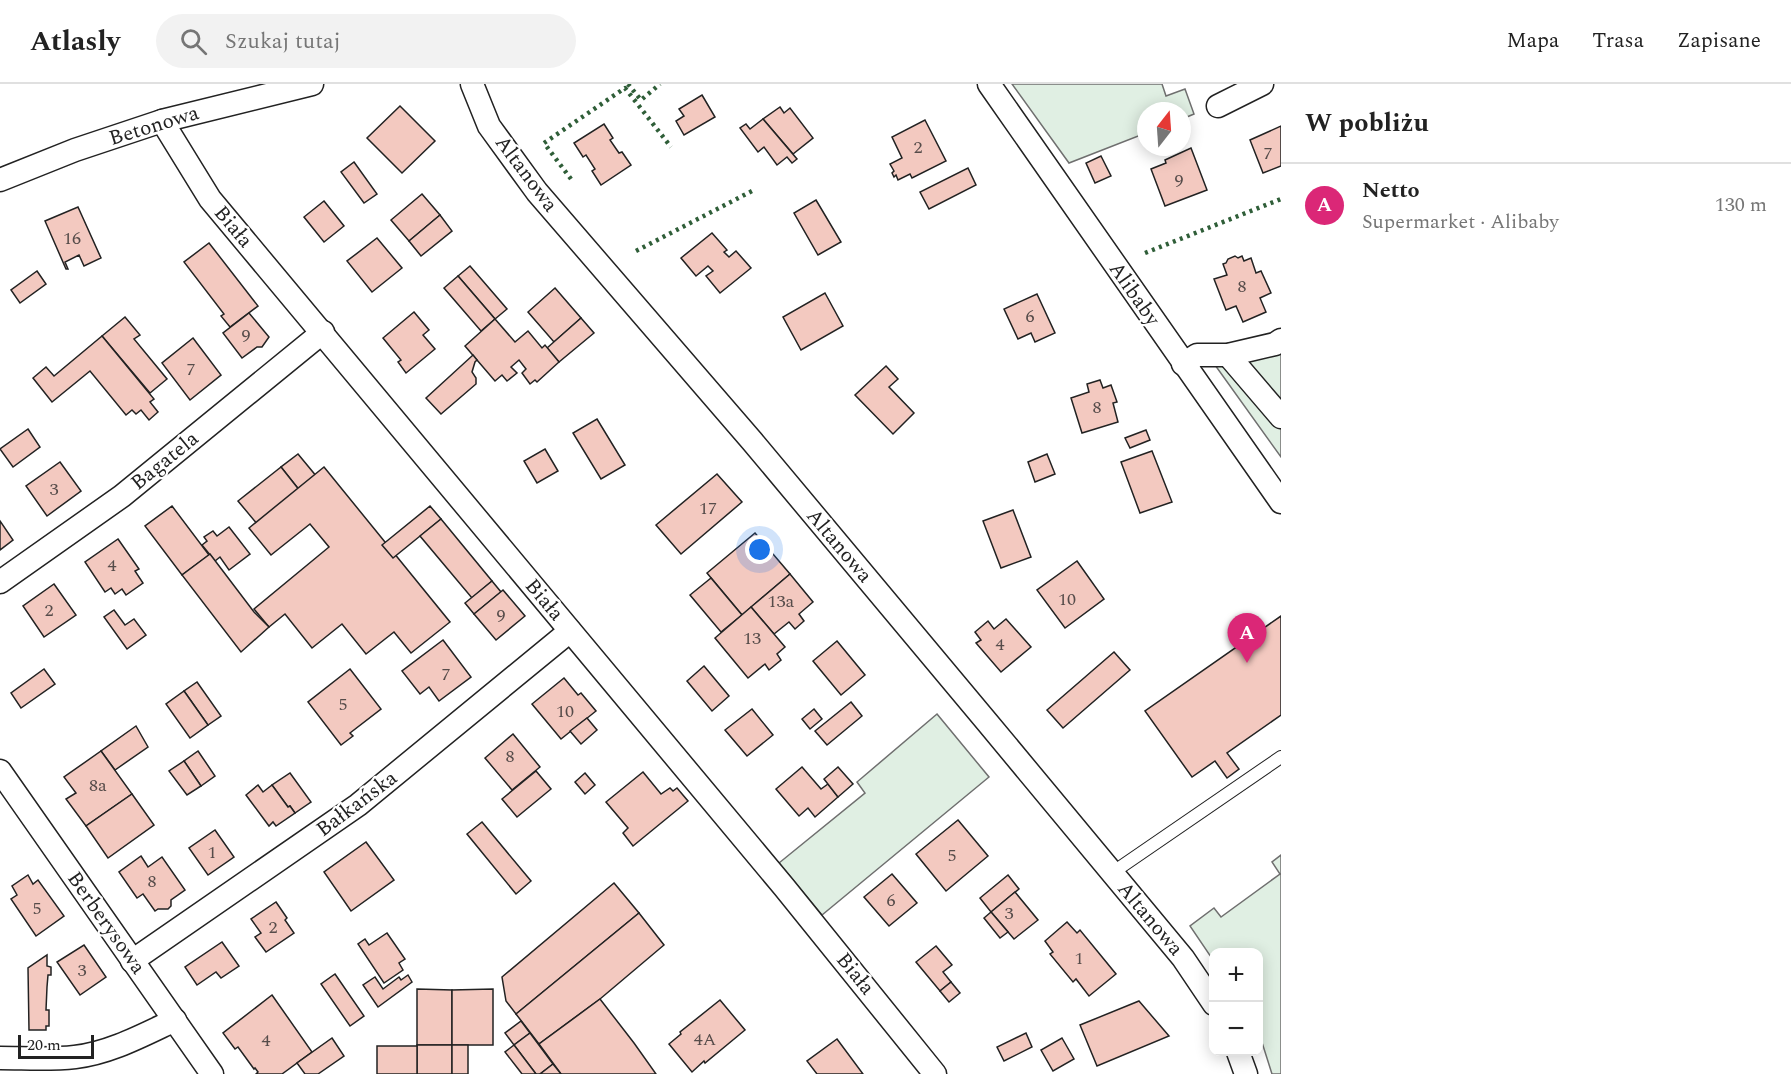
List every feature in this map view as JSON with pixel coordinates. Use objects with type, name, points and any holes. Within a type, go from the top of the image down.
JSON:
[{"type":"street","name":"Betonowa","points":[[0,180],[75,150],[162,121],[312,84]]},
{"type":"street","name":"Altanowa","points":[[472,84],[489,126],[537,192],[752,441],[1183,958],[1213,1002]]},
{"type":"street","name":"Alibaby","points":[[989,84],[1281,502]]},
{"type":"street","points":[[1218,106],[1262,84]]},
{"type":"street","name":"Biała","points":[[162,121],[210,199],[784,887],[935,1074]]},
{"type":"street","name":"Bagatela","points":[[0,582],[122,496],[323,332]]},
{"type":"street","points":[[1183,364],[1197,355],[1228,355],[1275,344],[1281,340]]},
{"type":"street","points":[[1228,355],[1281,417]]},
{"type":"street","name":"Bałkańska","points":[[132,961],[358,805],[570,631]]},
{"type":"street","name":"Berberysowa","points":[[0,771],[212,1074]]},
{"type":"street","points":[[0,1058],[50,1059],[94,1053],[141,1036],[175,1020]]},
{"type":"street","points":[[1239,1056],[1246,1074]]},
{"type":"lane","points":[[1112,873],[1281,757]]},
{"type":"green space","points":[[1012,84],[1162,84],[1166,96],[1185,89],[1190,102],[1137,102],[1137,137],[1069,163]]},
{"type":"green space","points":[[1281,352],[1281,457],[1215,365]]},
{"type":"green space","points":[[937,714],[989,777],[822,915],[779,863],[865,793],[857,782]]},
{"type":"green space","points":[[1281,855],[1281,1074],[1272,1074],[1263,1046],[1263,948],[1209,948],[1209,954],[1190,926],[1214,908],[1221,917],[1280,874],[1272,862]]},
{"type":"building","points":[[702,95],[715,117],[684,135],[676,121],[684,116],[679,109]]},
{"type":"building","points":[[400,106],[435,141],[402,173],[367,138]]},
{"type":"building","points":[[780,107],[784,113],[790,108],[813,138],[793,154],[763,119]]},
{"type":"building","points":[[763,119],[797,159],[792,163],[787,157],[777,165],[764,147],[758,152],[740,128],[746,124],[750,129]]},
{"type":"building","points":[[925,120],[946,161],[912,178],[910,174],[898,180],[892,173],[894,171],[890,164],[902,158],[892,137]]},
{"type":"building","points":[[604,124],[613,138],[610,140],[631,165],[601,185],[586,155],[583,157],[574,143]]},
{"type":"building","points":[[1281,126],[1281,166],[1263,173],[1250,140]]},
{"type":"building","points":[[1191,148],[1207,190],[1165,206],[1151,169],[1166,163],[1165,160],[1174,156],[1191,156]]},
{"type":"building","points":[[1101,156],[1111,176],[1095,183],[1086,163]]},
{"type":"building","points":[[354,162],[377,194],[364,203],[341,172]]},
{"type":"building","points":[[968,168],[976,185],[929,209],[920,192]]},
{"type":"building","points":[[422,194],[440,215],[409,241],[391,220]]},
{"type":"building","points":[[816,200],[841,242],[818,255],[794,213]]},
{"type":"building","points":[[324,201],[344,226],[324,242],[304,217]]},
{"type":"building","points":[[78,207],[101,258],[84,266],[79,255],[65,262],[68,269],[66,269],[45,221]]},
{"type":"building","points":[[440,215],[452,231],[421,256],[409,241]]},
{"type":"building","points":[[712,233],[727,250],[724,252],[729,257],[736,251],[751,268],[720,293],[706,276],[713,271],[708,266],[696,276],[681,258]]},
{"type":"building","points":[[377,238],[402,268],[372,292],[347,261]]},
{"type":"building","points":[[209,243],[258,306],[230,327],[221,316],[224,314],[184,262]]},
{"type":"building","points":[[1235,256],[1238,258],[1242,256],[1244,261],[1251,258],[1256,273],[1261,271],[1271,293],[1260,298],[1266,312],[1243,322],[1236,306],[1226,310],[1214,279],[1227,275],[1223,264]]},
{"type":"building","points":[[470,266],[507,309],[495,319],[458,276]]},
{"type":"building","points":[[37,271],[46,284],[20,303],[11,290]]},
{"type":"building","points":[[458,276],[495,319],[481,331],[444,288]]},
{"type":"building","points":[[555,288],[581,318],[554,342],[528,312]]},
{"type":"building","points":[[825,293],[843,326],[801,350],[783,317]]},
{"type":"building","points":[[1037,294],[1055,333],[1035,342],[1031,333],[1018,339],[1004,309]]},
{"type":"building","points":[[414,312],[429,330],[423,335],[435,349],[406,373],[398,362],[401,360],[383,338]]},
{"type":"building","points":[[249,313],[269,337],[262,347],[257,347],[242,358],[223,333]]},
{"type":"building","points":[[125,317],[140,335],[134,339],[167,379],[150,393],[102,336]]},
{"type":"building","points":[[581,318],[594,333],[559,362],[547,348]]},
{"type":"building","points":[[495,319],[515,342],[528,331],[542,348],[545,345],[559,362],[537,382],[535,380],[530,384],[522,373],[526,369],[519,360],[511,367],[517,373],[507,381],[502,375],[495,381],[465,346]]},
{"type":"building","points":[[102,336],[154,399],[150,402],[158,412],[149,420],[141,410],[136,414],[132,410],[126,415],[90,371],[52,402],[33,378],[46,367],[54,376]]},
{"type":"building","points":[[193,338],[221,375],[190,400],[162,363]]},
{"type":"building","points":[[473,355],[477,360],[472,372],[476,378],[476,384],[441,414],[426,398]]},
{"type":"building","points":[[886,366],[898,379],[889,387],[914,413],[893,434],[855,395]]},
{"type":"building","points":[[1100,380],[1103,388],[1111,385],[1117,402],[1113,403],[1118,422],[1082,433],[1071,398],[1089,392],[1087,384]]},
{"type":"building","points":[[597,419],[625,465],[601,479],[573,433]]},
{"type":"building","points":[[28,429],[40,447],[13,467],[0,449]]},
{"type":"building","points":[[1146,430],[1150,440],[1130,448],[1125,438]]},
{"type":"building","points":[[545,449],[558,471],[537,483],[524,461]]},
{"type":"building","points":[[1152,451],[1172,502],[1140,513],[1121,462]]},
{"type":"building","points":[[298,454],[317,477],[300,491],[281,467]]},
{"type":"building","points":[[1047,454],[1055,474],[1035,482],[1028,462]]},
{"type":"building","points":[[60,462],[81,491],[47,516],[26,486]]},
{"type":"building","points":[[281,467],[300,491],[258,525],[238,501]]},
{"type":"building","points":[[324,467],[450,622],[411,653],[394,632],[366,654],[342,624],[312,648],[285,614],[269,627],[254,609],[329,547],[310,524],[271,555],[249,528]]},
{"type":"building","points":[[717,474],[742,502],[681,554],[656,525]]},
{"type":"building","points":[[172,506],[209,555],[182,575],[145,526]]},
{"type":"building","points":[[430,506],[441,519],[393,558],[382,545]]},
{"type":"building","points":[[1013,510],[1031,557],[1001,568],[983,521]]},
{"type":"building","points":[[441,519],[492,581],[472,598],[420,536]]},
{"type":"building","points":[[0,521],[13,540],[0,550]]},
{"type":"building","points":[[229,527],[250,554],[229,570],[220,557],[215,561],[202,545],[207,541],[204,537],[213,531],[217,536]]},
{"type":"building","points":[[755,533],[790,574],[742,615],[707,573]]},
{"type":"building","points":[[118,539],[139,569],[135,571],[143,583],[126,595],[122,589],[115,594],[111,588],[105,592],[85,562]]},
{"type":"building","points":[[210,554],[254,612],[269,627],[241,652],[182,575]]},
{"type":"building","points":[[1077,561],[1104,599],[1065,628],[1037,590]]},
{"type":"building","points":[[790,574],[813,602],[799,614],[804,621],[795,629],[789,622],[774,634],[751,607]]},
{"type":"building","points":[[711,578],[742,615],[721,632],[690,595]]},
{"type":"building","points":[[492,581],[501,592],[474,614],[465,603]]},
{"type":"building","points":[[54,584],[76,615],[44,637],[23,606]]},
{"type":"building","points":[[503,590],[525,616],[496,640],[474,614]]},
{"type":"building","points":[[751,607],[785,647],[777,654],[781,660],[769,670],[765,664],[748,678],[715,638]]},
{"type":"building","points":[[114,610],[125,625],[134,619],[146,635],[127,649],[104,617]]},
{"type":"building","points":[[1281,616],[1281,715],[1227,753],[1239,769],[1227,778],[1215,761],[1192,777],[1145,711]]},
{"type":"building","points":[[1006,619],[1031,647],[1001,672],[976,643],[981,640],[975,632],[988,621],[994,629]]},
{"type":"building","points":[[443,640],[471,677],[439,701],[429,687],[420,694],[402,671]]},
{"type":"building","points":[[837,641],[865,675],[841,695],[813,661]]},
{"type":"building","points":[[1114,652],[1130,670],[1063,728],[1047,710]]},
{"type":"building","points":[[704,666],[729,696],[712,711],[687,681]]},
{"type":"building","points":[[44,669],[55,684],[21,708],[11,693]]},
{"type":"building","points":[[350,669],[381,709],[350,733],[353,736],[341,745],[308,702]]},
{"type":"building","points":[[564,678],[596,711],[561,739],[532,704]]},
{"type":"building","points":[[197,682],[221,716],[208,725],[184,691]]},
{"type":"building","points":[[184,691],[208,725],[190,738],[166,704]]},
{"type":"building","points":[[851,702],[862,716],[827,745],[815,731]]},
{"type":"building","points":[[752,709],[773,735],[747,756],[725,730]]},
{"type":"building","points":[[814,709],[822,719],[810,729],[802,719]]},
{"type":"building","points":[[587,718],[597,730],[581,744],[570,731]]},
{"type":"building","points":[[136,726],[148,747],[115,770],[101,751]]},
{"type":"building","points":[[513,734],[540,767],[512,790],[485,758]]},
{"type":"building","points":[[101,751],[132,794],[86,826],[66,799],[76,793],[64,777]]},
{"type":"building","points":[[198,751],[215,776],[201,786],[184,761]]},
{"type":"building","points":[[184,761],[201,786],[187,795],[169,771]]},
{"type":"building","points":[[802,767],[821,789],[828,784],[838,797],[815,817],[808,808],[799,816],[776,789]]},
{"type":"building","points":[[838,767],[853,784],[838,797],[824,779]]},
{"type":"building","points":[[536,771],[551,789],[517,817],[502,799]]},
{"type":"building","points":[[643,772],[661,794],[670,788],[673,791],[677,788],[688,801],[633,846],[623,833],[628,828],[606,802]]},
{"type":"building","points":[[290,773],[311,802],[295,813],[272,785]]},
{"type":"building","points":[[585,773],[595,785],[585,794],[575,782]]},
{"type":"building","points":[[258,785],[263,792],[272,785],[295,813],[276,826],[273,822],[269,826],[246,795]]},
{"type":"building","points":[[132,794],[154,825],[108,858],[86,826]]},
{"type":"building","points":[[958,820],[988,856],[946,891],[916,854]]},
{"type":"building","points":[[482,822],[531,881],[516,894],[467,834]]},
{"type":"building","points":[[215,830],[234,857],[208,875],[189,848]]},
{"type":"building","points":[[366,842],[394,880],[351,911],[324,872]]},
{"type":"building","points":[[141,856],[148,867],[162,857],[185,890],[171,900],[171,906],[168,909],[155,911],[143,894],[137,898],[119,872]]},
{"type":"building","points":[[892,874],[917,903],[889,926],[864,897]]},
{"type":"building","points":[[28,875],[33,884],[38,880],[64,916],[36,936],[11,899],[17,895],[12,886]]},
{"type":"building","points":[[1008,875],[1019,889],[991,912],[980,898]]},
{"type":"building","points":[[614,883],[639,913],[516,1014],[506,1001],[502,977]]},
{"type":"building","points":[[1015,892],[1038,920],[1014,939],[991,912]]},
{"type":"building","points":[[276,902],[294,933],[266,952],[255,937],[261,933],[251,919]]},
{"type":"building","points":[[991,912],[1008,932],[1000,938],[984,918]]},
{"type":"building","points":[[639,913],[664,945],[600,999],[539,1044],[516,1014]]},
{"type":"building","points":[[1067,922],[1077,933],[1080,930],[1116,974],[1089,996],[1076,979],[1073,982],[1050,954],[1053,952],[1045,941]]},
{"type":"building","points":[[387,933],[405,959],[399,963],[403,970],[384,983],[358,944],[365,939],[369,945]]},
{"type":"building","points":[[222,942],[239,966],[221,978],[216,972],[197,985],[185,967]]},
{"type":"building","points":[[84,945],[106,977],[80,995],[57,962]]},
{"type":"building","points":[[936,946],[952,965],[943,972],[951,982],[940,991],[916,962]]},
{"type":"building","points":[[47,955],[47,966],[51,967],[51,975],[48,975],[46,1010],[49,1010],[49,1026],[46,1026],[46,1030],[29,1030],[28,968]]},
{"type":"building","points":[[335,974],[364,1016],[350,1026],[321,984]]},
{"type":"building","points":[[408,975],[412,982],[378,1007],[363,985],[375,977],[383,989],[399,977],[401,980]]},
{"type":"building","points":[[951,982],[960,993],[949,1002],[940,991]]},
{"type":"building","points":[[417,989],[452,990],[452,1045],[417,1045]]},
{"type":"building","points":[[493,989],[493,1045],[452,1045],[452,990]]},
{"type":"building","points":[[272,995],[312,1052],[282,1074],[256,1074],[258,1072],[255,1068],[238,1047],[235,1049],[223,1033]]},
{"type":"building","points":[[600,999],[656,1074],[561,1074],[539,1044]]},
{"type":"building","points":[[720,1000],[745,1030],[692,1072],[669,1044],[681,1034],[680,1032]]},
{"type":"building","points":[[1139,1001],[1169,1036],[1097,1066],[1080,1025]]},
{"type":"building","points":[[521,1021],[530,1033],[514,1045],[505,1033]]},
{"type":"building","points":[[530,1033],[553,1064],[540,1074],[536,1074],[514,1045]]},
{"type":"building","points":[[1026,1033],[1032,1047],[1004,1061],[997,1047]]},
{"type":"building","points":[[332,1038],[344,1056],[318,1074],[305,1074],[297,1063]]},
{"type":"building","points":[[1062,1038],[1074,1059],[1053,1071],[1041,1050]]},
{"type":"building","points":[[837,1039],[863,1074],[817,1074],[807,1061]]},
{"type":"building","points":[[417,1045],[452,1045],[452,1074],[417,1074]]},
{"type":"building","points":[[452,1045],[468,1045],[468,1074],[452,1074]]},
{"type":"building","points":[[514,1045],[536,1074],[522,1074],[505,1052]]},
{"type":"building","points":[[377,1046],[417,1046],[417,1074],[377,1074]]},
{"type":"building","points":[[553,1064],[561,1074],[540,1074]]},
{"type":"hedge","points":[[628,84],[641,100],[660,84]]},
{"type":"hedge","points":[[571,179],[544,143],[625,88],[671,147]]},
{"type":"hedge","points":[[636,251],[752,191]]},
{"type":"hedge","points":[[1145,253],[1281,199]]},
{"type":"place","name":"Netto","points":[[1247,663]]}]
